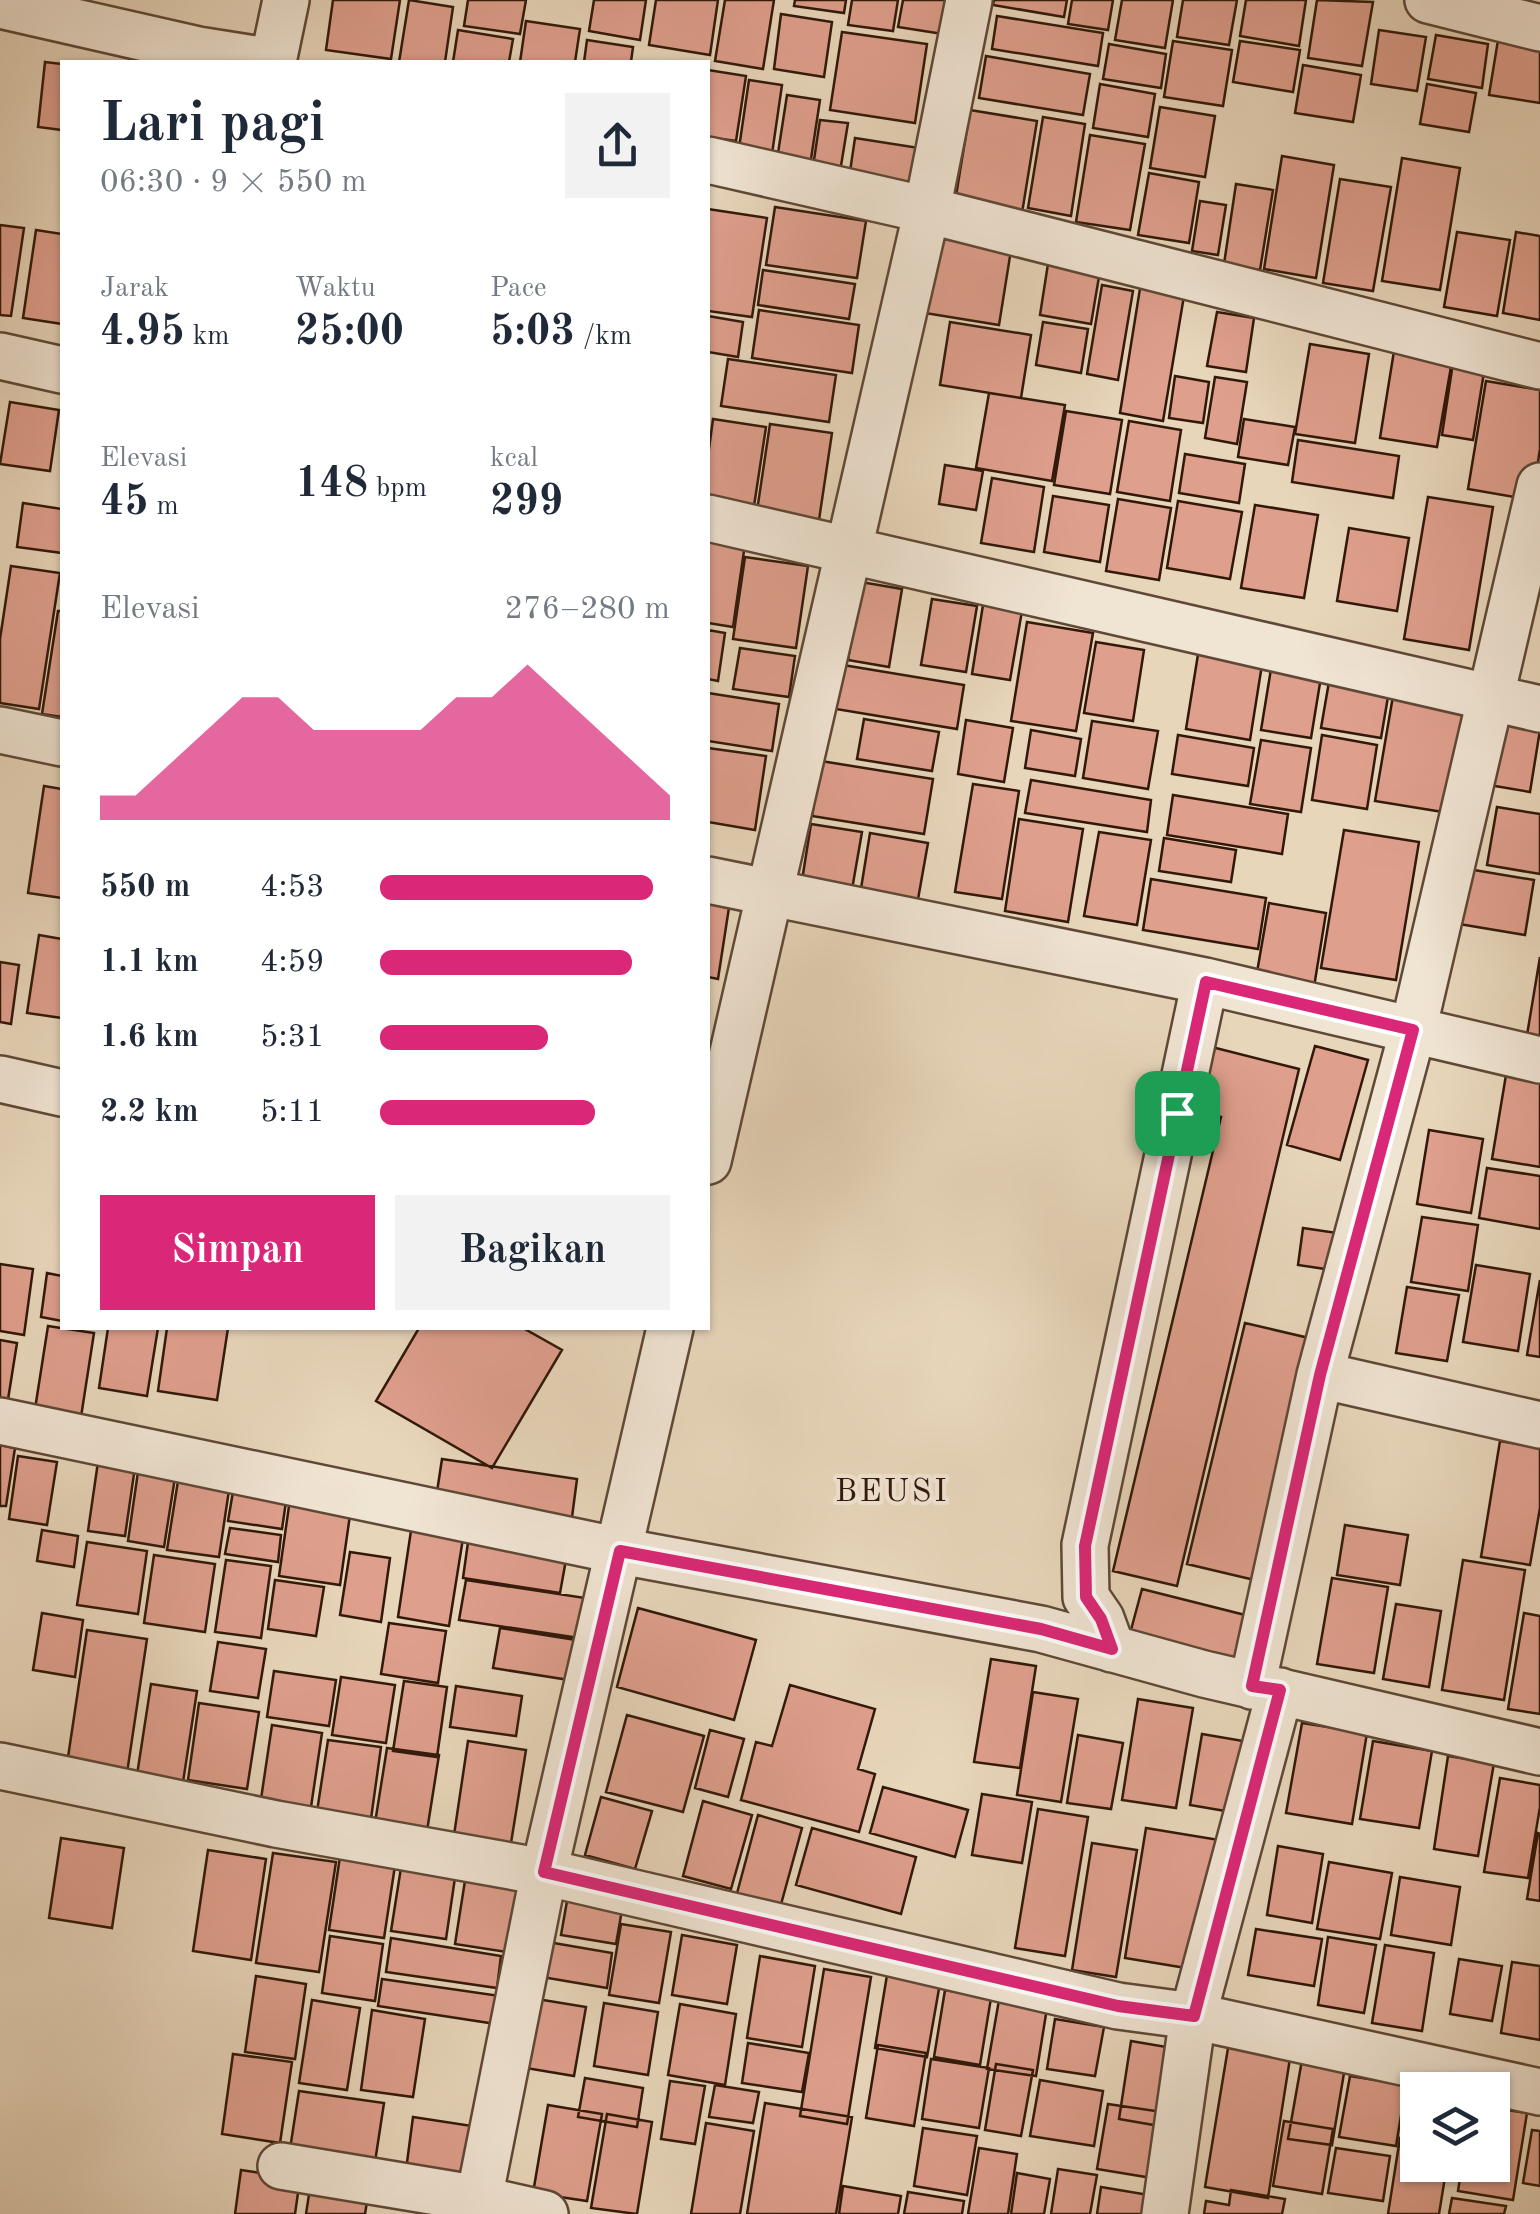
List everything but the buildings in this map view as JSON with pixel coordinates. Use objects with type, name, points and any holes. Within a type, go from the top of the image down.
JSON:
[{"type":"street","points":[[273,60],[286,0]]},
{"type":"street","points":[[710,1152],[926,210],[969,0]]},
{"type":"street","points":[[1428,0],[1540,28]]},
{"type":"street","points":[[0,5],[198,50],[260,60]]},
{"type":"street","points":[[710,160],[926,210],[1540,366]]},
{"type":"street","points":[[0,356],[60,370]]},
{"type":"street","points":[[1164,2214],[1194,2016],[1266,1688],[1320,1375],[1413,1030],[1540,486]]},
{"type":"street","points":[[710,518],[1540,709]]},
{"type":"street","points":[[0,730],[60,743]]},
{"type":"street","points":[[710,880],[1206,982],[1540,1060]]},
{"type":"street","points":[[1112,1649],[1101,1619],[1086,1597],[1085,1546],[1206,982]]},
{"type":"street","points":[[0,1079],[60,1093]]},
{"type":"street","points":[[478,2206],[544,1872],[670,1330]]},
{"type":"street","points":[[1320,1375],[1540,1425]]},
{"type":"street","points":[[0,1421],[620,1551],[1041,1629],[1266,1688],[1540,1752]]},
{"type":"street","points":[[0,1766],[276,1824],[544,1872],[1118,2006],[1194,2016],[1540,2092]]},
{"type":"street","points":[[281,2166],[478,2206],[545,2214]]},
{"type":"district","name":"BEUSI","points":[[892,1490]]},
{"type":"route","points":[[1206,982],[1413,1030],[1320,1375],[1252,1686],[1280,1690],[1194,2016],[1118,2006],[544,1872],[620,1551],[1041,1629],[1112,1649],[1101,1619],[1086,1597],[1085,1546],[1177,1113],[1206,982]]}]
